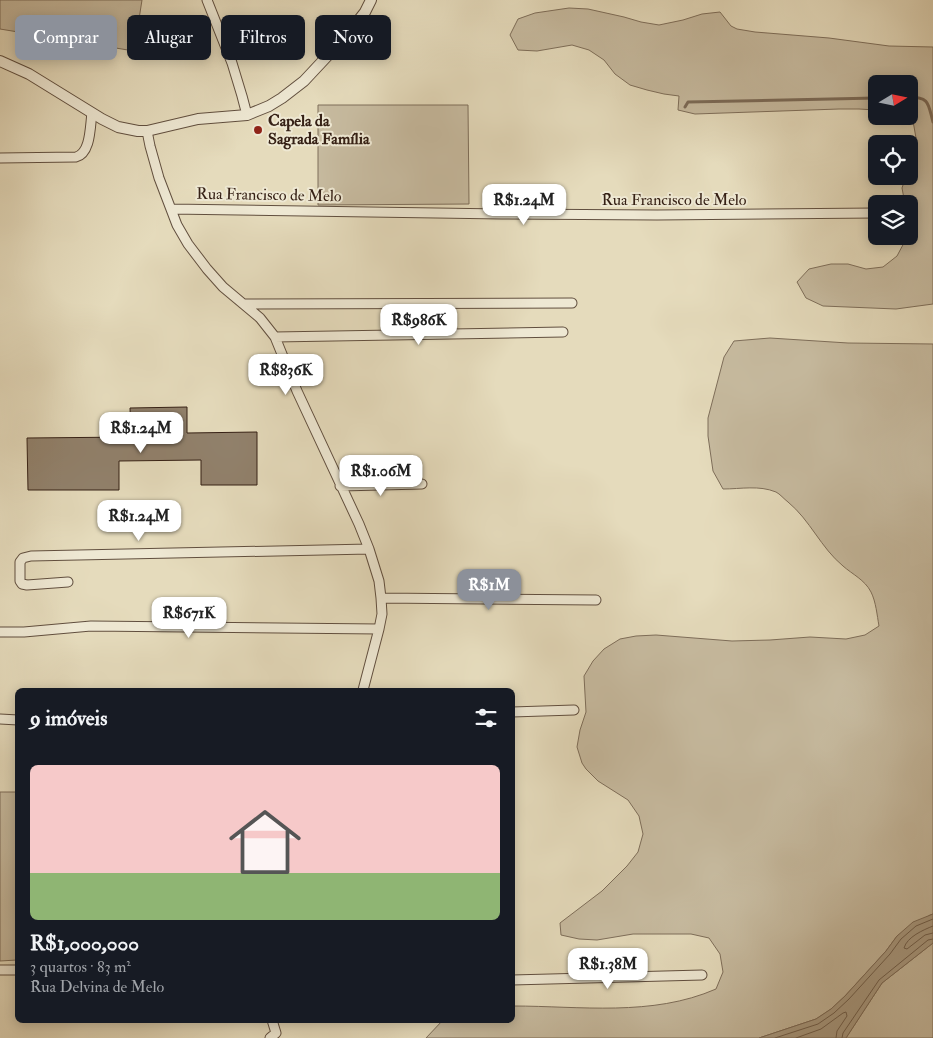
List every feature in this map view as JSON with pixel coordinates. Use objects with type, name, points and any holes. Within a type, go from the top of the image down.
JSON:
[{"type":"street","points":[[208,0],[232,63],[247,115]]},
{"type":"street","points":[[0,62],[29,74],[118,127],[147,131],[198,119],[247,115],[269,106],[304,81],[362,17],[371,0]]},
{"type":"street","points":[[0,158],[81,156],[87,146],[92,113]]},
{"type":"street","points":[[147,131],[159,178],[177,225],[196,256],[223,286],[260,318],[275,337],[297,391],[369,549],[379,581],[382,614],[364,688]]},
{"type":"street","name":"Rua Francisco de Melo","points":[[171,209],[656,216],[868,213]]},
{"type":"street","points":[[244,304],[572,303]]},
{"type":"street","points":[[275,337],[562,332]]},
{"type":"street","points":[[340,486],[422,484]]},
{"type":"street","points":[[68,582],[22,584],[20,581],[20,562],[23,558],[31,556],[369,549]]},
{"type":"street","points":[[381,598],[596,600]]},
{"type":"street","points":[[0,632],[99,626],[379,630]]},
{"type":"street","points":[[515,712],[574,710]]},
{"type":"street","points":[[0,720],[15,720]]},
{"type":"street","points":[[0,970],[15,970]]},
{"type":"street","points":[[515,980],[702,975]]},
{"type":"street","points":[[270,1038],[276,1033],[273,1023]]},
{"type":"shaded area","points":[[0,0],[142,0],[140,15],[127,15],[127,50],[117,48],[117,15],[15,15],[15,31],[0,29]]},
{"type":"shaded area","points":[[569,8],[588,9],[659,25],[702,14],[720,12],[731,26],[755,32],[829,38],[889,46],[933,47],[933,304],[896,309],[823,306],[806,298],[797,282],[809,269],[831,264],[848,264],[866,269],[883,267],[897,256],[903,245],[918,245],[918,195],[903,195],[902,188],[903,185],[918,185],[918,135],[915,135],[914,125],[918,125],[918,75],[868,75],[868,110],[695,114],[678,110],[679,96],[630,85],[615,74],[604,60],[589,50],[572,45],[537,51],[518,50],[510,35],[518,19],[535,13]]},
{"type":"shaded area","points":[[318,105],[468,105],[469,204],[318,205]]},
{"type":"shaded area","points":[[770,338],[848,343],[933,344],[933,914],[897,936],[886,951],[831,1009],[816,1019],[759,1038],[426,1038],[440,1023],[515,1023],[515,1006],[641,1007],[692,998],[716,989],[723,972],[720,954],[709,938],[691,934],[633,934],[597,940],[561,935],[560,923],[602,891],[627,866],[638,852],[643,834],[639,816],[628,800],[598,781],[586,769],[577,747],[586,712],[584,676],[593,661],[604,649],[620,639],[636,636],[656,635],[732,641],[810,637],[846,639],[865,635],[879,626],[871,592],[862,581],[835,559],[796,509],[779,494],[770,490],[757,488],[723,489],[713,471],[708,436],[708,418],[724,357],[734,341]]},
{"type":"shaded area","points":[[0,792],[15,792],[15,960],[0,961]]},
{"type":"shaded area","points":[[933,943],[933,1038],[846,1038],[882,983]]},
{"type":"water","points":[[933,914],[933,943],[882,983],[846,1038],[759,1038],[816,1019],[831,1009],[886,951],[897,936],[913,922]]},
{"type":"building","points":[[187,407],[187,433],[257,432],[257,485],[201,485],[201,460],[119,461],[119,490],[28,490],[27,438],[131,437],[130,408]]},
{"type":"waterway","points":[[918,97],[927,103],[933,122]]},
{"type":"waterway","points":[[685,107],[688,102],[868,98]]},
{"type":"place","name":"Capela da Sagrada Família","points":[[258,130]]}]
